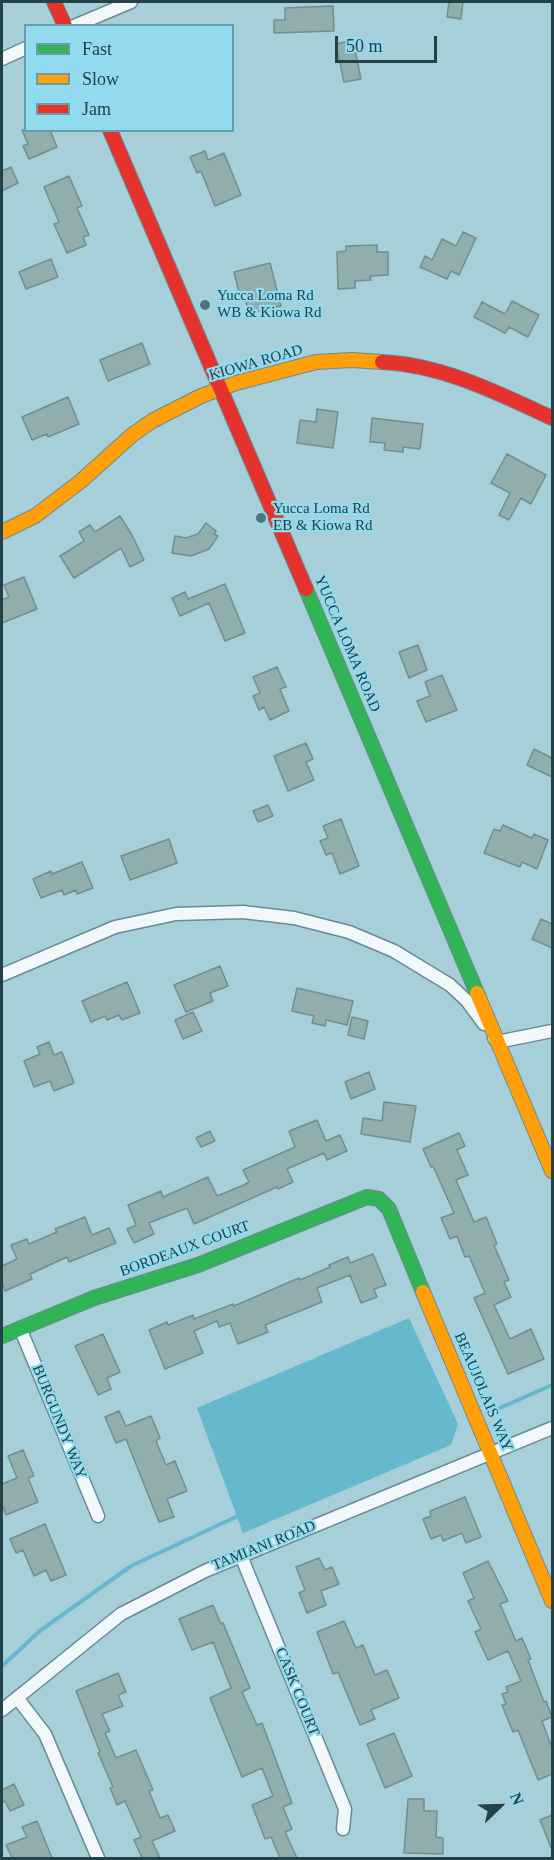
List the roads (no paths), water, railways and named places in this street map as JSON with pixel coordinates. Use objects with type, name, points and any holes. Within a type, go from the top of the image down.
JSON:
[{"type":"street","points":[[54,2],[64,24]]},
{"type":"street","points":[[79,24],[131,2]]},
{"type":"street","points":[[2,59],[24,49]]},
{"type":"street","name":"YUCCA LOMA ROAD","points":[[111,132],[552,1171]]},
{"type":"street","name":"KIOWA ROAD","points":[[2,532],[35,516],[81,481],[152,420],[221,388],[285,369],[316,363],[352,360],[389,362],[441,372],[484,386],[552,418]]},
{"type":"street","points":[[2,975],[116,927],[176,914],[243,912],[294,918],[349,932],[394,951],[446,982],[467,1000],[497,1042],[552,1031]]},
{"type":"street","name":"BORDEAUX COURT","points":[[2,1336],[94,1298],[198,1265],[367,1197],[379,1199]]},
{"type":"street","name":"BEAUJOLAIS WAY","points":[[379,1199],[389,1209],[552,1601]]},
{"type":"street","name":"BURGUNDY WAY","points":[[20,1328],[98,1516]]},
{"type":"street","name":"TAMIANI ROAD","points":[[2,1710],[121,1614],[205,1571],[552,1428]]},
{"type":"street","name":"CASK COURT","points":[[240,1556],[345,1809],[343,1829]]},
{"type":"street","points":[[18,1698],[45,1734],[98,1858]]},
{"type":"water","points":[[409,1318],[458,1424],[451,1445],[243,1533],[197,1408]]},
{"type":"waterway","points":[[493,1411],[552,1385]]},
{"type":"waterway","points":[[2,1666],[41,1630],[131,1566],[240,1515]]},
{"type":"place","name":"Yucca Loma Rd WB & Kiowa Rd","points":[[205,305]]},
{"type":"place","name":"Yucca Loma Rd EB & Kiowa Rd","points":[[261,518]]}]
